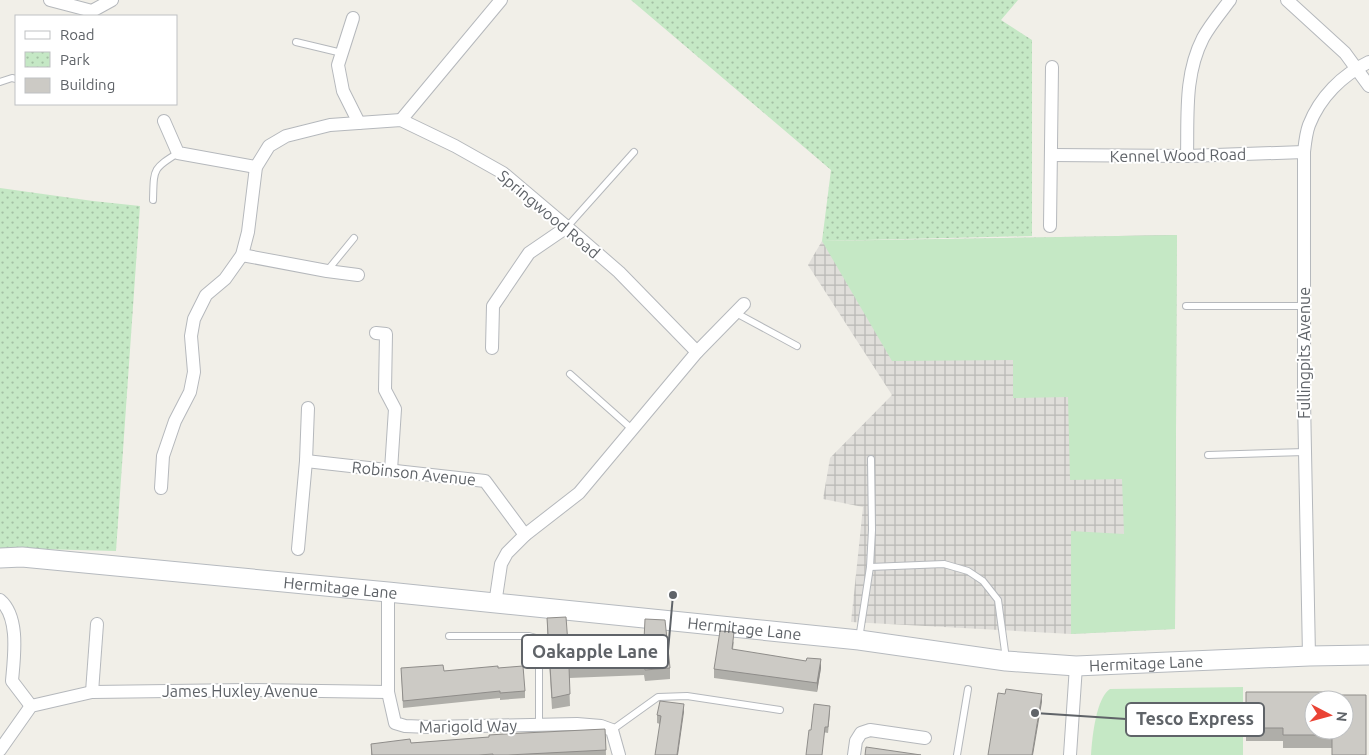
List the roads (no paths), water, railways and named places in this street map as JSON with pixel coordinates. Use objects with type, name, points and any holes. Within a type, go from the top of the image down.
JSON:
[{"type":"main road","name":"Hermitage Lane","points":[[0,558],[22,557],[388,592],[859,640],[1006,661],[1076,666],[1369,655]]},
{"type":"street","points":[[50,0],[92,13],[112,0]]},
{"type":"street","points":[[161,488],[163,456],[175,421],[190,392],[194,372],[191,336],[194,319],[206,295],[225,278],[242,255],[248,232],[256,167],[269,146],[286,136],[330,125],[402,120],[501,0]]},
{"type":"street","points":[[1187,156],[1188,84],[1194,59],[1204,37],[1230,0]]},
{"type":"street","points":[[1287,0],[1345,53],[1369,86]]},
{"type":"street","points":[[353,18],[338,65],[343,91],[360,123]]},
{"type":"street","name":"Fullingpits Avenue","points":[[1309,656],[1305,452],[1304,152],[1308,126],[1319,104],[1336,84],[1355,69],[1369,62]]},
{"type":"street","points":[[1050,226],[1052,67]]},
{"type":"street","name":"Springwood Road","points":[[402,120],[455,146],[503,173],[619,272],[697,352]]},
{"type":"street","points":[[164,121],[178,153],[256,167]]},
{"type":"street","name":"Kennel Wood Road","points":[[1051,155],[1187,156],[1304,152]]},
{"type":"street","points":[[492,348],[493,306],[529,254],[566,227]]},
{"type":"street","points":[[242,255],[358,275]]},
{"type":"street","points":[[495,604],[501,564],[507,553],[525,535],[579,493],[697,352],[740,309]]},
{"type":"street","points":[[376,333],[386,334],[385,390],[395,409],[391,470]]},
{"type":"street","points":[[298,549],[306,461],[308,408]]},
{"type":"street","name":"Robinson Avenue","points":[[306,461],[485,481],[525,535]]},
{"type":"street","name":"Marigold Way","points":[[388,592],[388,692],[395,722],[404,726],[439,727],[539,724],[593,726],[612,730]]},
{"type":"street","points":[[0,600],[6,605],[11,616],[15,645],[12,681],[31,706],[0,750]]},
{"type":"street","points":[[92,692],[97,624]]},
{"type":"street","points":[[1070,755],[1076,666]]},
{"type":"street","name":"James Huxley Avenue","points":[[31,706],[92,692],[247,690],[388,692]]},
{"type":"street","points":[[612,730],[619,755]]},
{"type":"street","points":[[854,755],[856,741],[861,733],[870,730],[925,738]]},
{"type":"lane","points":[[296,42],[342,52]]},
{"type":"lane","points":[[0,82],[15,79]]},
{"type":"lane","points":[[566,227],[634,152]]},
{"type":"lane","points":[[153,200],[153,177],[159,165],[178,153]]},
{"type":"lane","points":[[327,271],[354,238]]},
{"type":"lane","points":[[1186,306],[1304,306]]},
{"type":"lane","points":[[740,309],[797,346]]},
{"type":"lane","points":[[570,374],[633,430]]},
{"type":"lane","points":[[1208,455],[1305,452]]},
{"type":"lane","points":[[859,640],[870,567],[872,530],[871,459]]},
{"type":"lane","points":[[870,567],[944,564],[968,571],[983,581],[998,600],[1006,661]]},
{"type":"lane","points":[[449,636],[529,636],[536,638],[539,647],[539,724]]},
{"type":"lane","points":[[957,755],[968,689]]},
{"type":"lane","points":[[612,730],[658,696],[687,696],[780,710]]},
{"type":"place","name":"Oakapple Lane","points":[[673,595]]},
{"type":"place","name":"Tesco Express","points":[[1035,713]]}]
